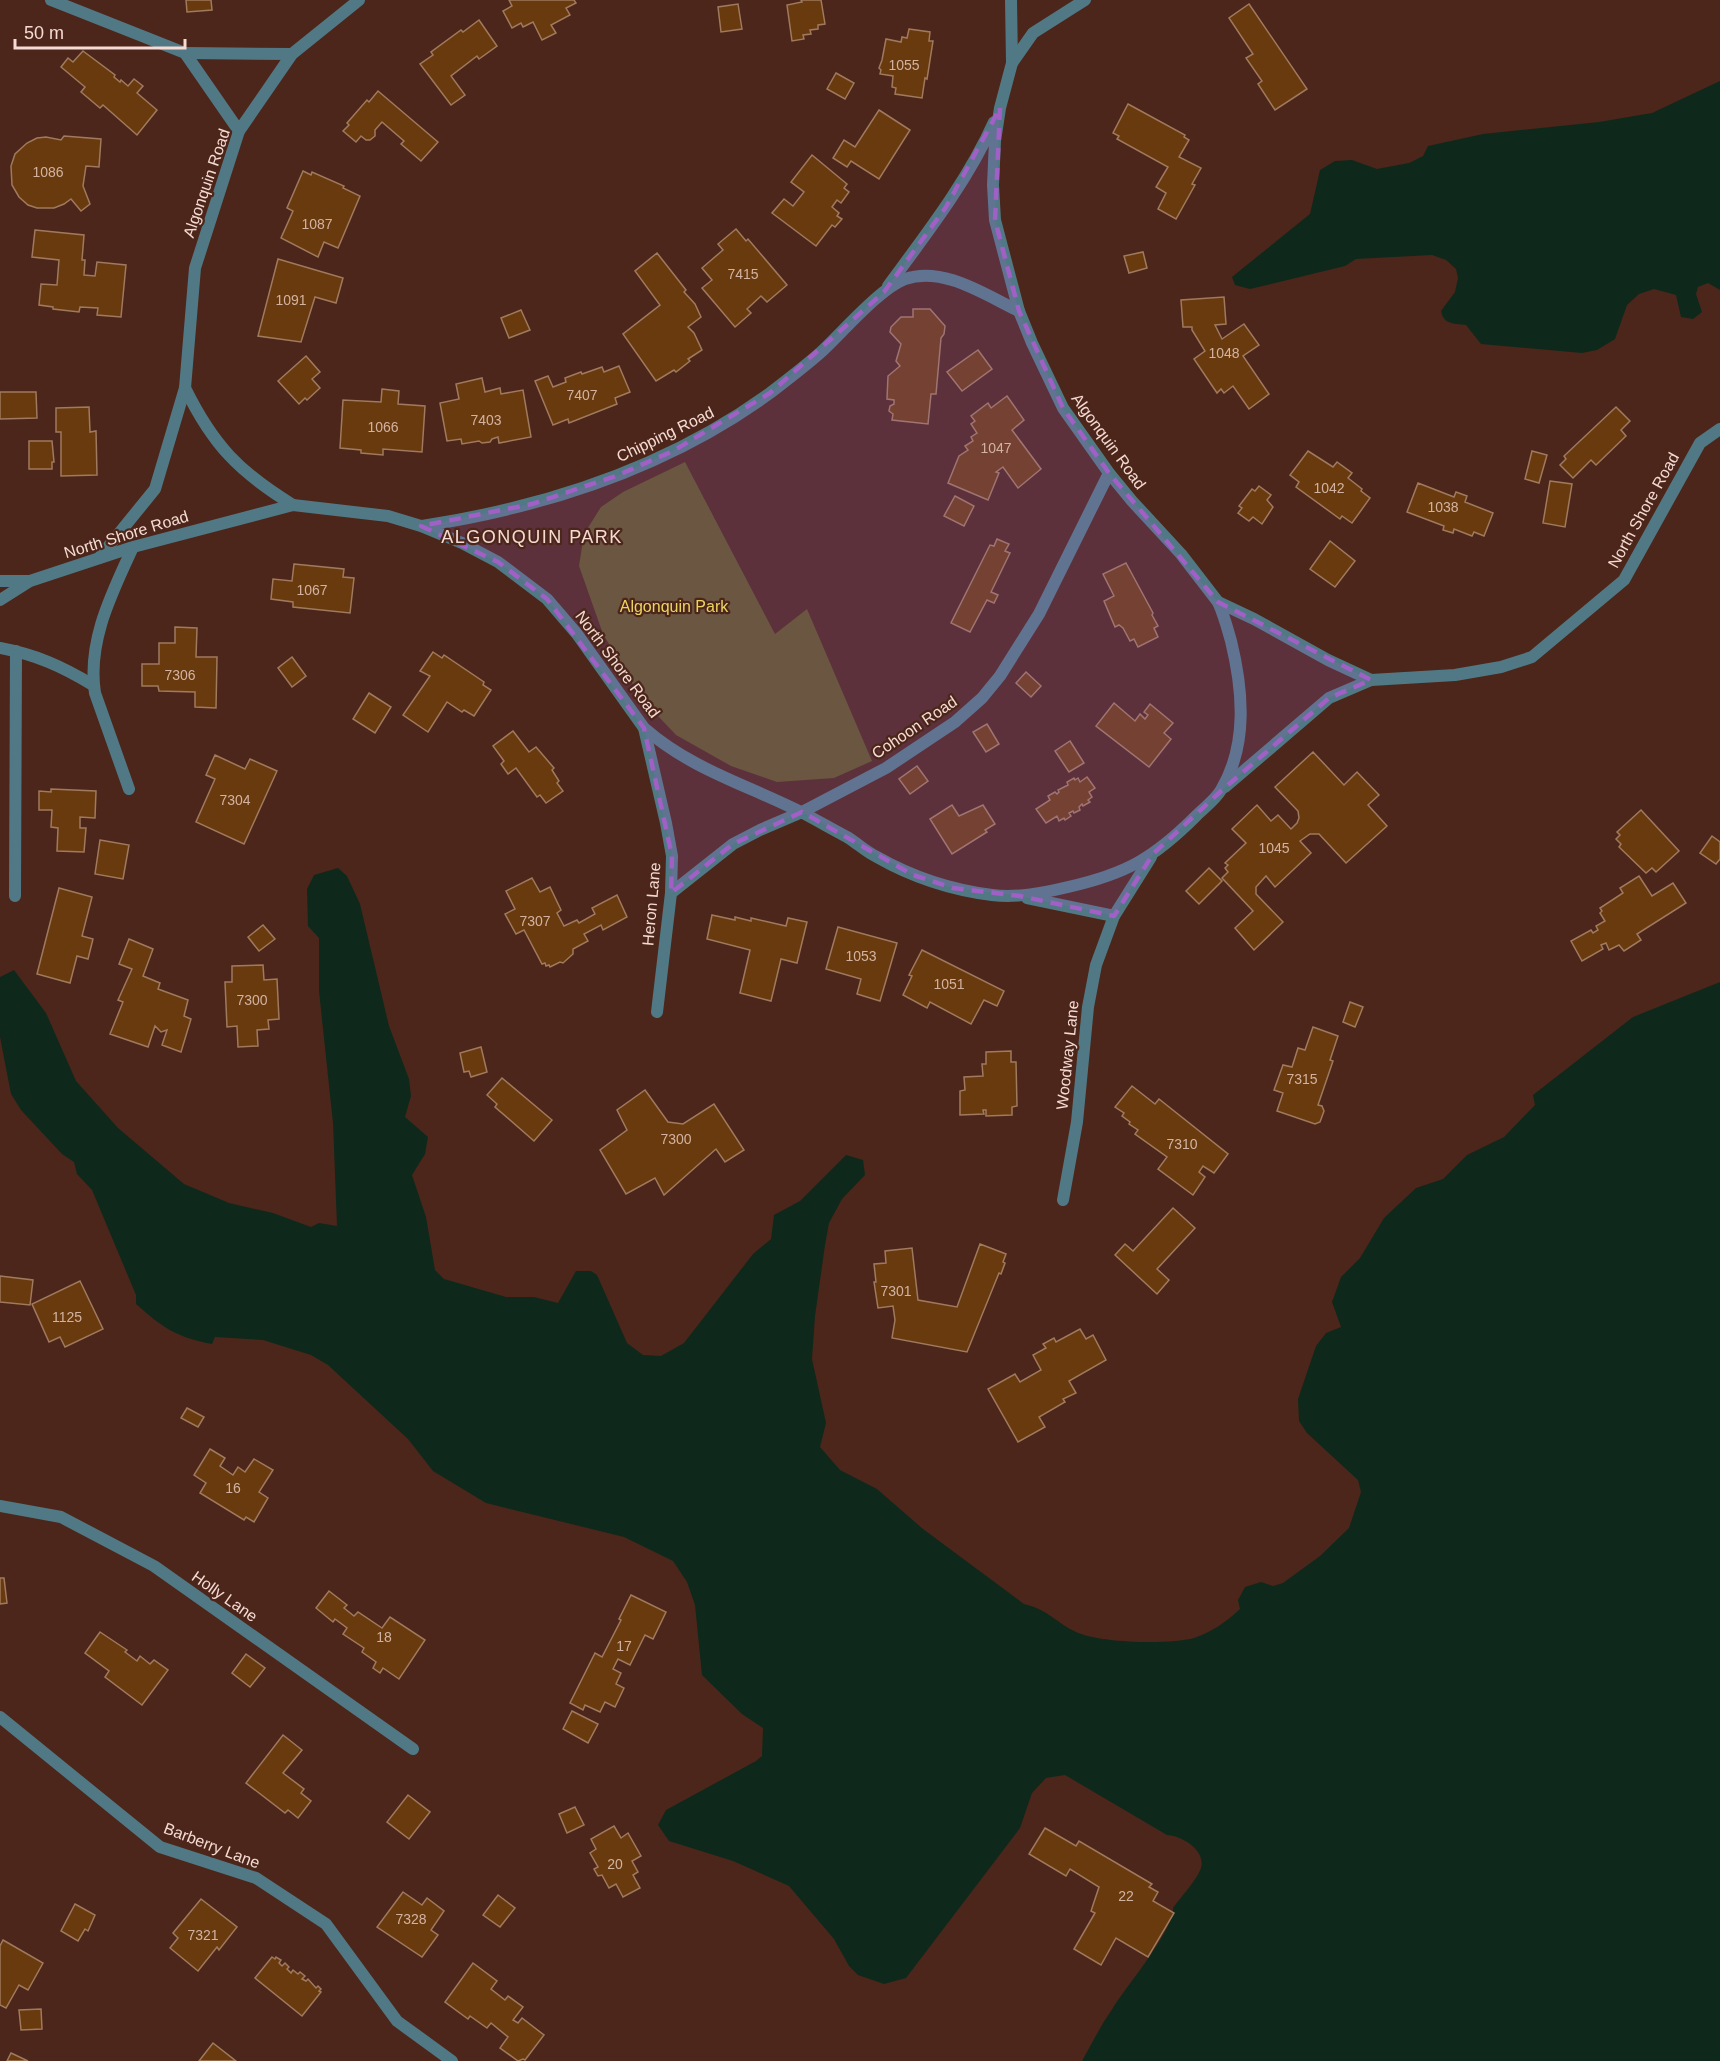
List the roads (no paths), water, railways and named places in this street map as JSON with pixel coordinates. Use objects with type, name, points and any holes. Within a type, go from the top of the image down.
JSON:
[{"type":"street","points":[[51,0],[185,53],[291,54]]},
{"type":"street","name":"Algonquin Road","points":[[99,558],[155,489],[185,388],[195,268],[239,131],[291,54],[359,0]]},
{"type":"street","name":"Algonquin Road","points":[[1011,0],[1012,63],[1000,108],[994,163],[995,220],[1019,311],[1063,408],[1131,501],[1181,554],[1218,602],[1371,680]]},
{"type":"street","points":[[1012,63],[1033,33],[1085,0]]},
{"type":"street","points":[[185,53],[239,131]]},
{"type":"street","name":"Chipping Road","points":[[421,526],[470,519],[532,504],[616,476],[674,451],[729,420],[770,393],[819,354],[884,292],[946,207],[982,148],[1000,108]]},
{"type":"street","name":"Chipping Road","points":[[884,292],[906,279],[926,275],[951,279],[1019,311]]},
{"type":"street","points":[[185,388],[217,443],[243,470],[267,489],[293,505]]},
{"type":"street","name":"North Shore Road","points":[[0,600],[30,581],[133,546],[293,505],[388,516],[421,526],[462,543],[498,562],[547,599],[577,634],[644,728],[692,763],[802,812],[876,857],[914,875],[953,888],[993,895],[1042,894],[1103,879],[1130,868],[1153,854],[1176,836],[1220,792],[1329,698],[1371,680],[1455,675],[1501,667],[1532,657],[1624,580],[1700,443],[1720,429]]},
{"type":"street","name":"Cohoon Road","points":[[671,893],[733,844],[802,812],[886,768],[955,722],[982,698],[1000,676],[1039,614],[1109,473]]},
{"type":"street","points":[[129,789],[93,685],[94,657],[99,630],[107,604],[133,546]]},
{"type":"street","points":[[0,582],[30,581]]},
{"type":"street","name":"North Shore Road","points":[[1218,602],[1236,664],[1241,708],[1240,737],[1233,765],[1220,792]]},
{"type":"street","points":[[0,648],[29,654],[62,667],[93,685]]},
{"type":"street","points":[[15,896],[16,651]]},
{"type":"street","name":"Heron Lane","points":[[644,728],[672,856],[671,893],[657,1012]]},
{"type":"street","name":"Woodway Lane","points":[[1063,1200],[1077,1122],[1088,1007],[1096,965],[1114,916],[1153,854]]},
{"type":"street","points":[[1020,896],[1114,916]]},
{"type":"street","name":"Holly Lane","points":[[0,1506],[61,1517],[154,1566],[413,1749]]},
{"type":"street","name":"Barberry Lane","points":[[0,1717],[160,1846],[256,1878],[326,1924],[397,2021],[452,2061]]},
{"type":"district","name":"ALGONQUIN PARK","points":[[532,537]]},
{"type":"park label","name":"Algonquin Park","points":[[674,606]]}]
